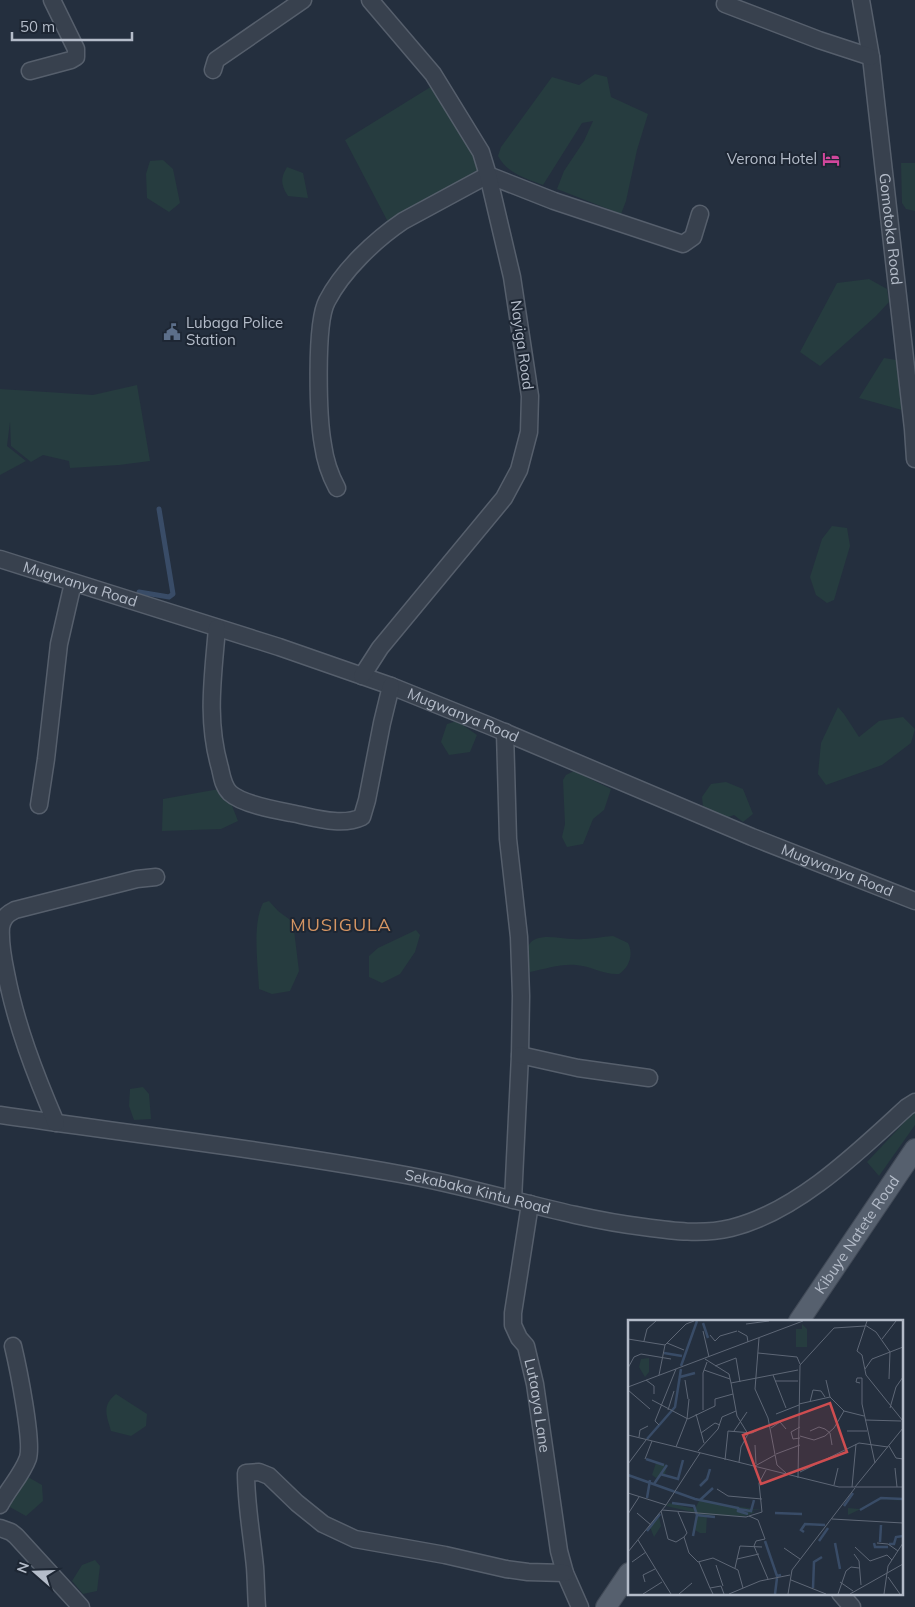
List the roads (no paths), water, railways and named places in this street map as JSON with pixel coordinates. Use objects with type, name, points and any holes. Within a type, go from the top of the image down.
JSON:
[{"type":"main road","name":"Kibuye Natete Road","points":[[800,1320],[915,1149]]},
{"type":"main road","points":[[606,1607],[628,1574]]},
{"type":"street","points":[[30,71],[76,58],[76,49],[52,0]]},
{"type":"street","points":[[213,70],[216,60],[303,0]]},
{"type":"street","name":"Nayiga Road","points":[[362,676],[380,648],[504,498],[518,470],[529,432],[530,396],[512,277],[481,152],[432,74],[370,0]]},
{"type":"street","name":"Gomotoka Road","points":[[861,0],[871,57],[915,459]]},
{"type":"street","points":[[725,4],[819,40],[871,57]]},
{"type":"street","points":[[337,488],[323,447],[319,372],[321,327],[327,301],[341,280],[365,251],[392,228],[488,175],[554,201],[683,244],[694,237],[700,214]]},
{"type":"street","name":"Mugwanya Road","points":[[0,559],[279,647],[391,686],[505,732],[752,837],[915,900]]},
{"type":"street","points":[[39,804],[60,644],[73,583]]},
{"type":"street","points":[[216,628],[211,719],[214,750],[224,786],[238,799],[320,819],[349,822],[362,817],[368,800],[382,723],[391,686]]},
{"type":"street","points":[[505,732],[508,839],[519,937],[520,1055],[513,1200]]},
{"type":"street","points":[[56,1123],[27,1053],[10,993],[0,938],[4,918],[15,910],[137,879],[156,877]]},
{"type":"street","points":[[520,1055],[578,1068],[648,1078]]},
{"type":"street","name":"Sekabaka Kintu Road","points":[[0,1114],[403,1174],[627,1225],[696,1232],[728,1229],[760,1219],[820,1182],[858,1152],[907,1107],[915,1102]]},
{"type":"street","name":"Lutaaya Lane","points":[[530,1204],[513,1313],[513,1325],[519,1338],[526,1346],[535,1384],[559,1551],[565,1573],[580,1607]]},
{"type":"street","points":[[0,1505],[24,1466],[29,1452],[20,1376],[13,1346]]},
{"type":"street","points":[[257,1607],[255,1566],[246,1483],[246,1473],[255,1472],[269,1476],[323,1524],[355,1539],[445,1555],[506,1569],[528,1572],[565,1573]]},
{"type":"street","points":[[0,1528],[16,1536],[81,1607]]},
{"type":"street","points":[[841,1594],[852,1607]]},
{"type":"waterway","points":[[139,592],[169,597],[173,594],[159,509]]},
{"type":"place","name":"Verona Hotel","points":[[831,159]]},
{"type":"place","name":"Lubaga Police Station","points":[[172,332]]},
{"type":"district","name":"MUSIGULA","points":[[341,925]]}]
